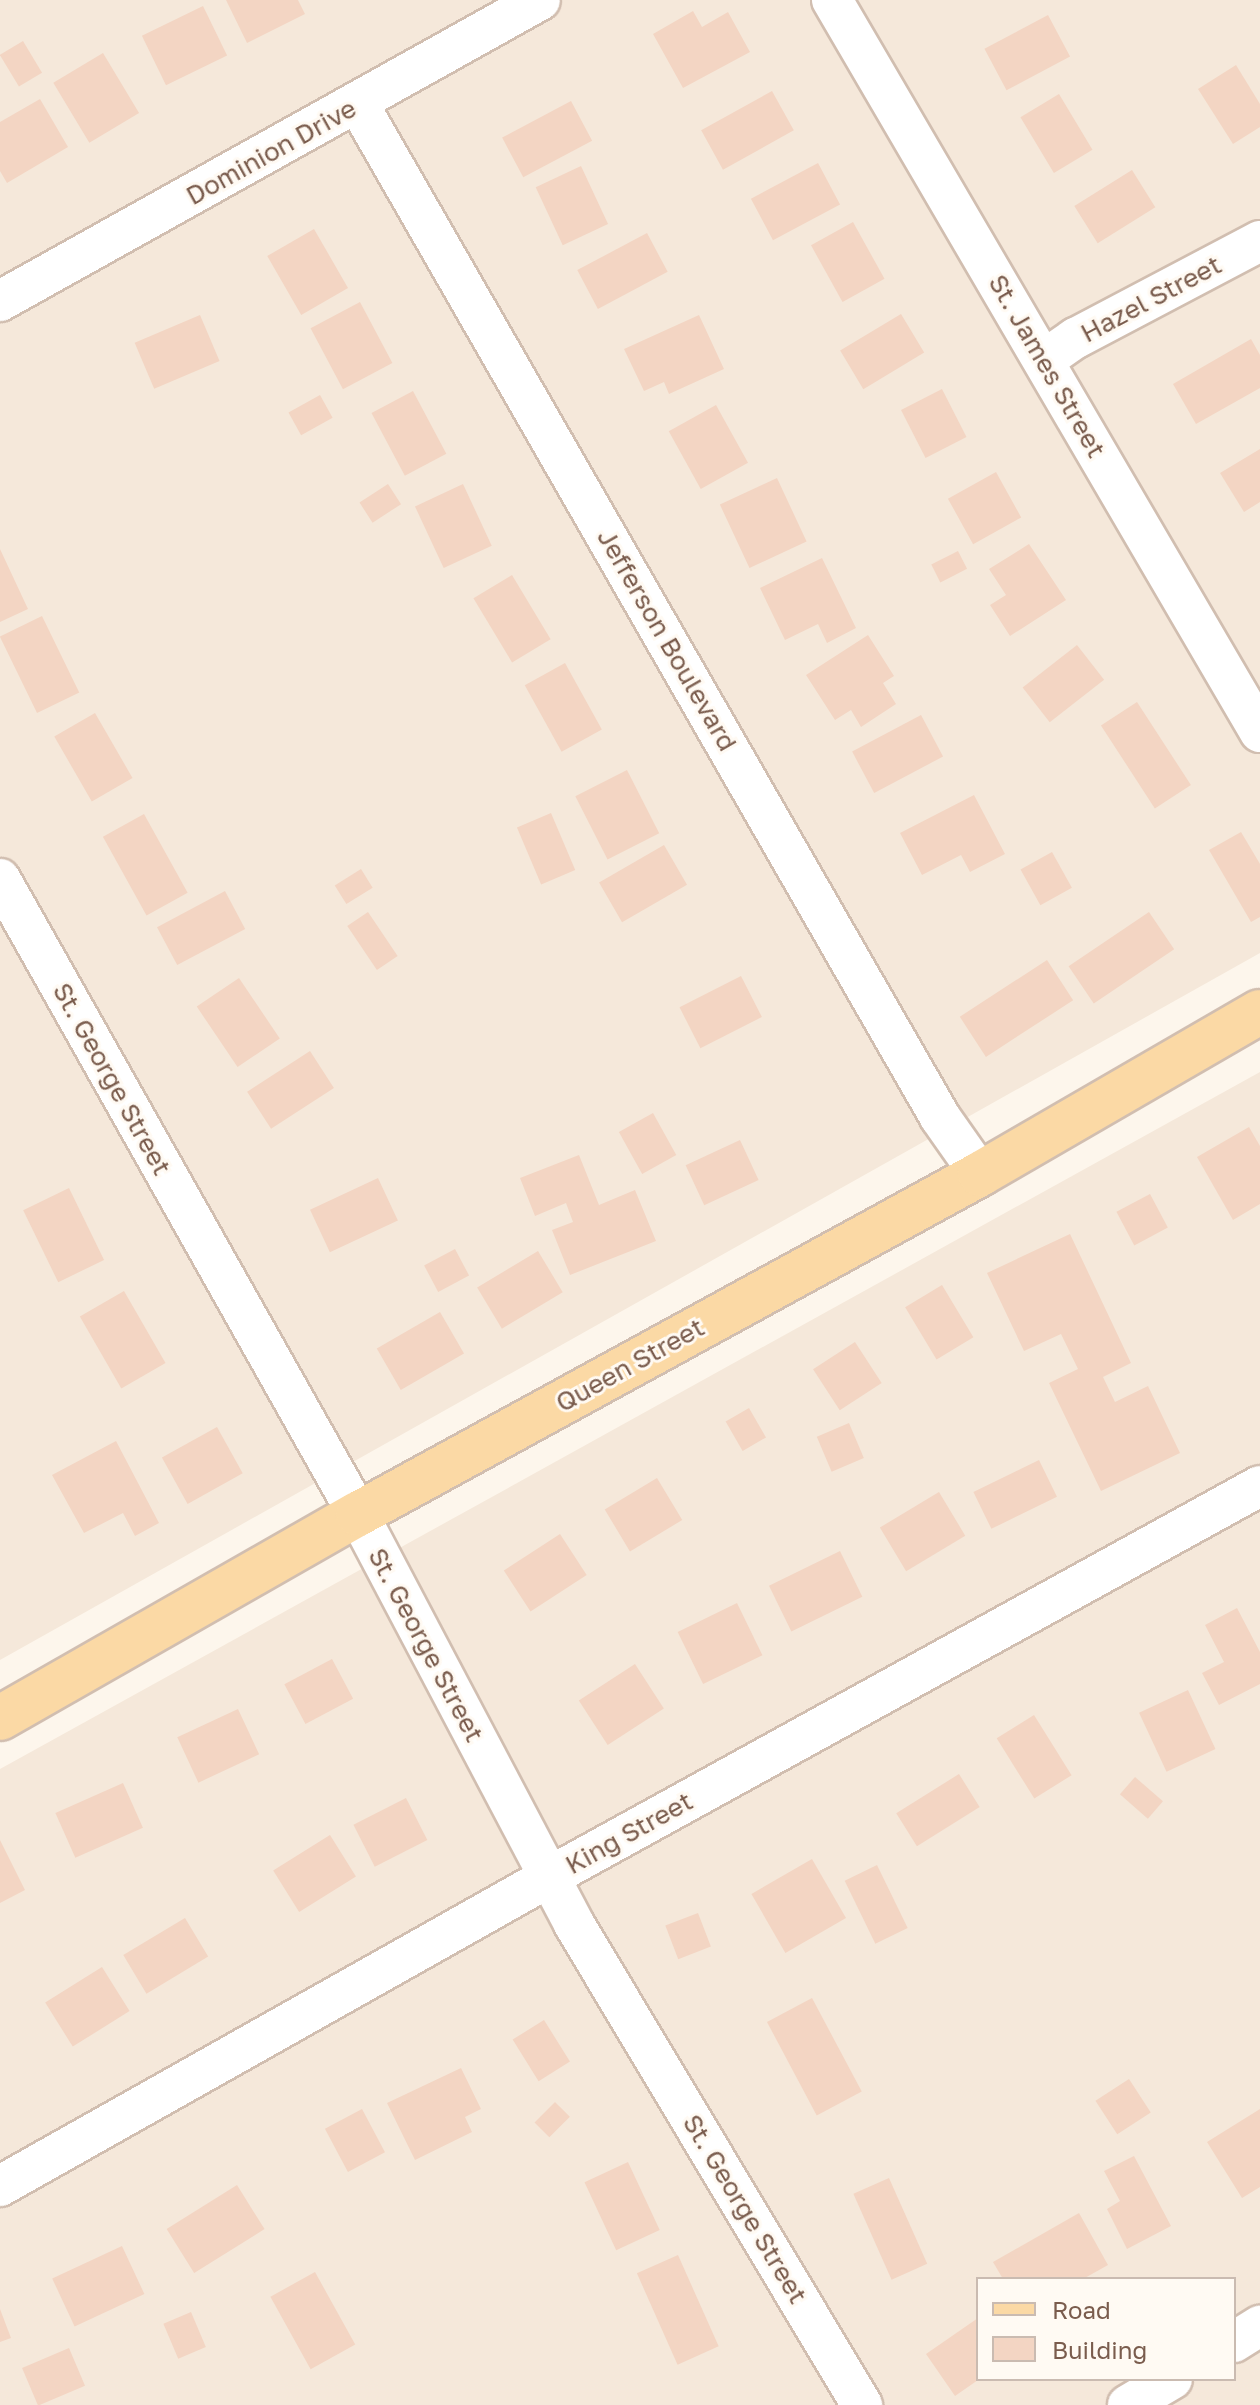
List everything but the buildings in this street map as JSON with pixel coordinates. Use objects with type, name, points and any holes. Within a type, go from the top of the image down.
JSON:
[{"type":"main road","name":"Queen Street","points":[[0,1718],[358,1514],[980,1174],[1260,1012]]},
{"type":"street","name":"Dominion Drive","points":[[0,301],[540,0]]},
{"type":"street","name":"St. James Street","points":[[832,0],[1260,732]]},
{"type":"street","name":"Jefferson Boulevard","points":[[358,104],[940,1117],[980,1174]]},
{"type":"street","name":"Hazel Street","points":[[1044,360],[1076,338],[1260,241]]},
{"type":"street","name":"St. George Street","points":[[0,879],[358,1514],[574,1924],[862,2405]]},
{"type":"street","name":"King Street","points":[[0,2186],[549,1877],[1260,1486]]},
{"type":"street","points":[[1236,2341],[1260,2326]]},
{"type":"street","points":[[1128,2405],[1169,2381]]},
{"type":"shaded area","points":[[0,0],[1260,0],[1260,953],[0,1660]]},
{"type":"shaded area","points":[[1260,1072],[1260,2405],[0,2405],[0,1769]]}]
